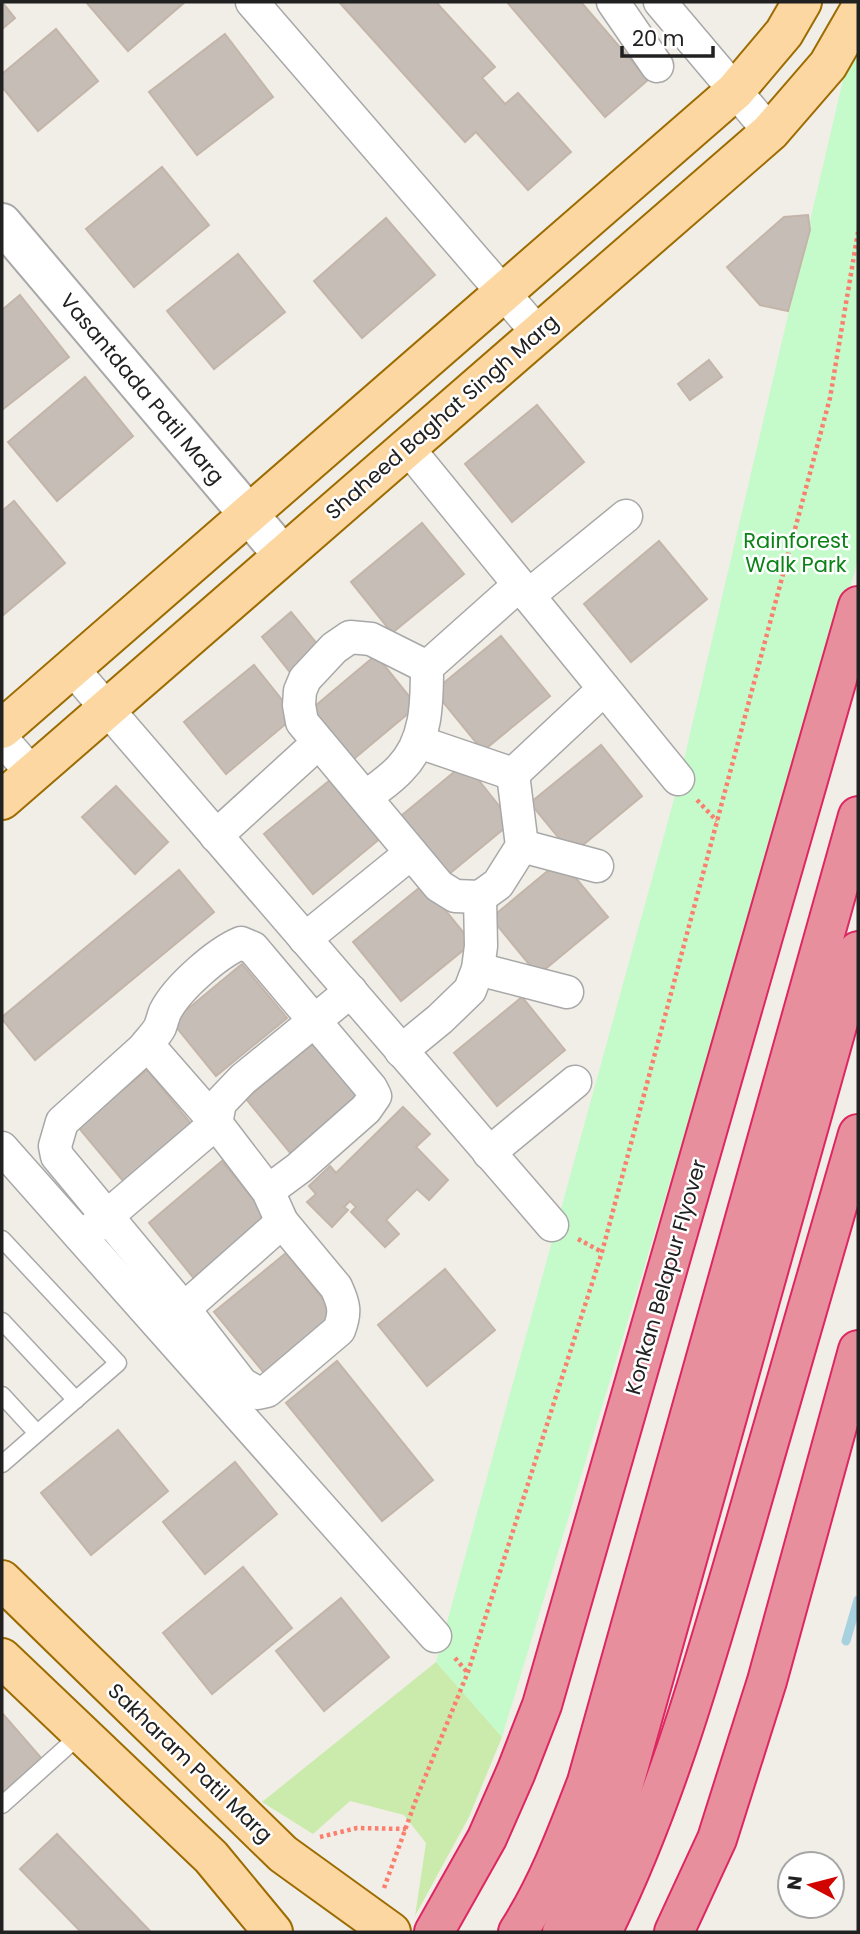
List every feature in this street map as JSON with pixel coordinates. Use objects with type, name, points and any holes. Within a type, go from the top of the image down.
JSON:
[{"type":"highway","name":"Konkan Belapur Flyover","points":[[434,1932],[487,1838],[542,1705],[858,606]]},
{"type":"highway","points":[[518,1932],[534,1908],[587,1782],[858,816]]},
{"type":"highway","points":[[580,1926],[596,1860],[625,1781],[858,951]]},
{"type":"highway","points":[[580,1926],[622,1891],[649,1825],[699,1684],[858,1134]]},
{"type":"highway","points":[[674,1932],[695,1891],[722,1826],[767,1681],[858,1350]]},
{"type":"main road","points":[[2,729],[735,91],[784,33],[802,2]]},
{"type":"main road","name":"Shaheed Baghat Singh Marg","points":[[2,800],[770,132],[828,65],[858,13]]},
{"type":"main road","name":"Sakharam Patil Marg","points":[[2,1580],[391,1932]]},
{"type":"main road","points":[[2,1658],[211,1857],[273,1932]]},
{"type":"main road","points":[[244,1896],[299,1847]]},
{"type":"street","points":[[252,2],[538,333]]},
{"type":"street","points":[[613,2],[657,66]]},
{"type":"street","points":[[660,2],[770,132]]},
{"type":"street","name":"Vasantdada Patil Marg","points":[[2,223],[283,555]]},
{"type":"street","points":[[407,447],[678,779]]},
{"type":"street","points":[[427,667],[626,516]]},
{"type":"street","points":[[427,667],[371,639],[350,637],[334,648],[305,680],[300,691],[302,722],[439,886],[455,896],[480,898],[498,884],[523,846],[513,774]]},
{"type":"street","points":[[71,667],[552,1226]]},
{"type":"street","points":[[366,797],[401,769],[419,742],[427,705],[427,667]]},
{"type":"street","points":[[513,774],[604,689]]},
{"type":"street","points":[[2,739],[32,773]]},
{"type":"street","points":[[419,742],[513,774]]},
{"type":"street","points":[[216,836],[318,743]]},
{"type":"street","points":[[523,846],[597,866]]},
{"type":"street","points":[[305,939],[411,853]]},
{"type":"street","points":[[401,1051],[470,990],[478,969],[481,946],[480,898]]},
{"type":"street","points":[[268,1191],[299,1168],[366,1109],[374,1096],[372,1088],[253,948],[241,943],[229,948],[181,989],[165,1012],[159,1029],[147,1044],[62,1122],[55,1146],[57,1156],[107,1216],[173,1318],[435,1636]]},
{"type":"street","points":[[478,969],[567,992]]},
{"type":"street","points":[[82,1237],[216,1123],[220,1103],[243,1079],[351,991]]},
{"type":"street","points":[[2,1148],[82,1237],[242,1384],[258,1393],[267,1391],[339,1330],[345,1316],[342,1298],[337,1287],[282,1222],[268,1191],[216,1123],[147,1044]]},
{"type":"street","points":[[489,1153],[575,1082]]},
{"type":"street","points":[[173,1318],[282,1222]]},
{"type":"lane","points":[[2,1239],[118,1363],[2,1464]]},
{"type":"lane","points":[[2,1321],[76,1400]]},
{"type":"lane","points":[[2,1395],[37,1433]]},
{"type":"lane","points":[[2,1805],[81,1734]]},
{"type":"path","points":[[382,1895],[468,1672],[602,1252],[830,398],[858,232]]},
{"type":"path","points":[[852,270],[858,264]]},
{"type":"path","points":[[299,1847],[357,1828],[406,1829]]},
{"type":"green space","name":"Rainforest Walk Park","points":[[858,16],[858,561],[502,1737],[436,1662],[679,781]]},
{"type":"green space","points":[[436,1662],[502,1737],[469,1817],[415,1916],[426,1843],[404,1815],[350,1801],[313,1834],[262,1802]]},
{"type":"building","points":[[2,2],[15,18],[2,29]]},
{"type":"building","points":[[86,2],[185,2],[128,51]]},
{"type":"building","points":[[339,2],[436,2],[495,67],[482,78],[505,104],[518,93],[571,152],[528,190],[476,132],[465,142]]},
{"type":"building","points":[[507,2],[581,2],[648,80],[605,117]]},
{"type":"building","points":[[56,29],[98,81],[38,131],[2,87],[2,74]]},
{"type":"building","points":[[225,34],[273,97],[197,155],[149,92]]},
{"type":"building","points":[[162,167],[209,225],[134,287],[86,229]]},
{"type":"building","points":[[808,215],[810,230],[788,311],[760,305],[727,267],[784,217]]},
{"type":"building","points":[[386,218],[435,275],[362,338],[314,281]]},
{"type":"building","points":[[238,254],[285,312],[214,369],[167,311]]},
{"type":"building","points":[[20,295],[69,357],[2,410],[2,310]]},
{"type":"building","points":[[709,360],[722,377],[690,400],[678,384]]},
{"type":"building","points":[[85,377],[133,436],[57,501],[8,442]]},
{"type":"building","points":[[537,405],[584,462],[512,522],[465,464]]},
{"type":"building","points":[[14,501],[65,563],[2,616],[2,511]]},
{"type":"building","points":[[422,523],[464,574],[392,633],[351,582]]},
{"type":"building","points":[[659,541],[707,599],[631,662],[584,604]]},
{"type":"building","points":[[291,612],[323,651],[293,676],[262,637]]},
{"type":"building","points":[[501,636],[550,696],[483,751],[434,691]]},
{"type":"building","points":[[376,655],[417,706],[349,763],[308,712]]},
{"type":"building","points":[[254,665],[295,716],[226,774],[184,722]]},
{"type":"building","points":[[601,745],[642,796],[572,854],[530,803]]},
{"type":"building","points":[[465,763],[512,822],[443,879],[395,821]]},
{"type":"building","points":[[335,776],[383,836],[313,894],[264,834]]},
{"type":"building","points":[[116,786],[168,842],[135,874],[82,817]]},
{"type":"building","points":[[561,860],[608,917],[538,975],[491,918]]},
{"type":"building","points":[[179,870],[214,912],[35,1060],[2,1017]]},
{"type":"building","points":[[424,884],[472,943],[401,1001],[353,942]]},
{"type":"building","points":[[242,964],[287,1018],[216,1076],[172,1022]]},
{"type":"building","points":[[522,997],[565,1050],[497,1106],[454,1053]]},
{"type":"building","points":[[317,1040],[363,1096],[292,1155],[246,1099]]},
{"type":"building","points":[[147,1070],[193,1126],[124,1182],[78,1127]]},
{"type":"building","points":[[403,1107],[430,1134],[416,1147],[448,1180],[429,1200],[417,1189],[386,1220],[399,1234],[385,1247],[351,1212],[356,1207],[350,1201],[344,1207],[348,1210],[332,1227],[307,1202],[316,1194],[309,1186],[330,1166],[336,1173]]},
{"type":"building","points":[[222,1161],[270,1220],[196,1281],[149,1223]]},
{"type":"building","points":[[286,1253],[336,1315],[265,1374],[214,1312]]},
{"type":"building","points":[[445,1269],[495,1330],[427,1386],[378,1325]]},
{"type":"building","points":[[337,1361],[433,1480],[382,1521],[286,1403]]},
{"type":"building","points":[[118,1430],[168,1491],[91,1555],[41,1493]]},
{"type":"building","points":[[235,1462],[277,1514],[205,1574],[163,1522]]},
{"type":"building","points":[[243,1567],[292,1628],[212,1694],[163,1633]]},
{"type":"building","points":[[341,1598],[389,1657],[324,1711],[276,1651]]},
{"type":"building","points":[[2,1713],[42,1759],[2,1796]]},
{"type":"building","points":[[57,1834],[151,1932],[81,1932],[20,1869]]},
{"type":"waterway","points":[[846,1641],[858,1600]]}]
